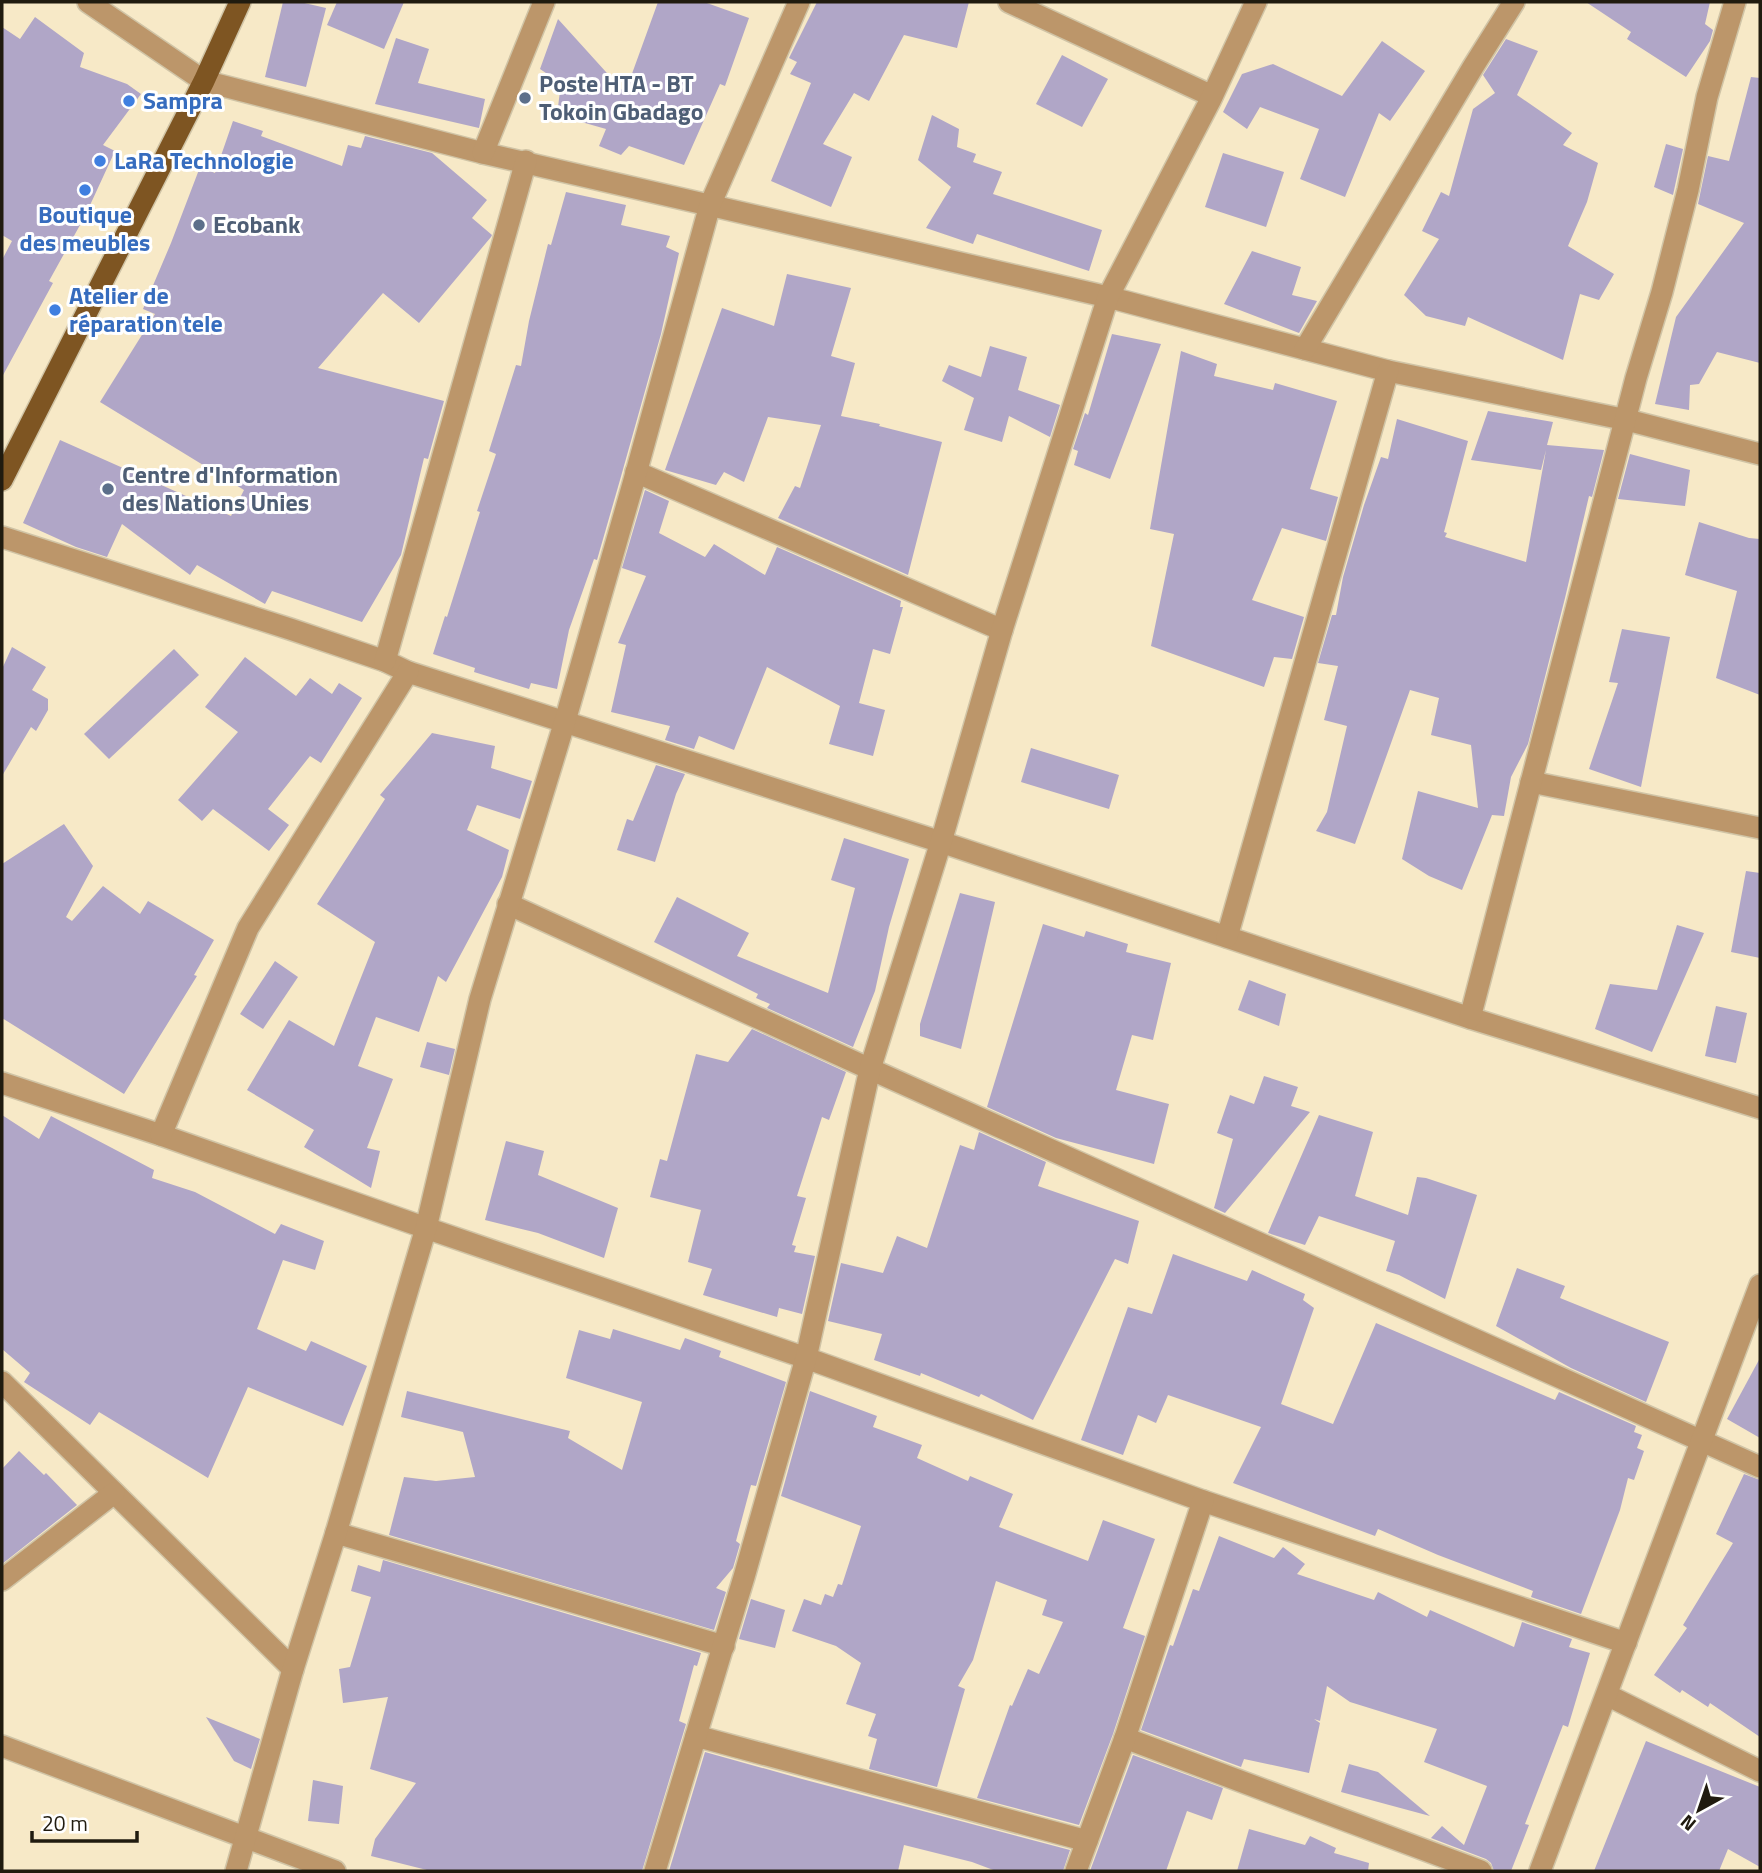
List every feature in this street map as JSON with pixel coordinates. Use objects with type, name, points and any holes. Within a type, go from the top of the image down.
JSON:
[{"type":"main road","points":[[2,480],[204,81],[240,2]]},
{"type":"street","points":[[88,2],[204,81],[483,153],[1108,297],[1388,371],[1627,420],[1760,454]]},
{"type":"street","points":[[483,153],[544,2]]},
{"type":"street","points":[[236,1871],[293,1669],[337,1532],[426,1228],[469,1044],[508,904],[565,720],[710,205],[799,2]]},
{"type":"street","points":[[1009,2],[1212,96]]},
{"type":"street","points":[[655,1871],[724,1646],[806,1358],[870,1069],[941,842],[1002,630],[1108,297],[1212,96],[1256,2]]},
{"type":"street","points":[[1305,349],[1514,2]]},
{"type":"street","points":[[1469,1018],[1636,378],[1685,203],[1707,97],[1735,2]]},
{"type":"street","points":[[385,661],[526,161]]},
{"type":"street","points":[[1227,937],[1388,371]]},
{"type":"street","points":[[636,472],[1002,630]]},
{"type":"street","points":[[2,537],[385,661],[408,672],[941,842],[1469,1018],[1760,1108]]},
{"type":"street","points":[[161,1135],[248,928],[408,672]]},
{"type":"street","points":[[1531,782],[1760,828]]},
{"type":"street","points":[[508,904],[1760,1467]]},
{"type":"street","points":[[2,1083],[161,1135],[806,1358],[1203,1501],[1626,1643]]},
{"type":"street","points":[[1540,1871],[1760,1285]]},
{"type":"street","points":[[2,1381],[293,1669]]},
{"type":"street","points":[[2,1580],[114,1493]]},
{"type":"street","points":[[1076,1871],[1125,1738],[1203,1501]]},
{"type":"street","points":[[337,1532],[724,1646]]},
{"type":"street","points":[[1607,1695],[1760,1771]]},
{"type":"street","points":[[696,1736],[1087,1841]]},
{"type":"street","points":[[1125,1738],[1480,1871]]},
{"type":"street","points":[[2,1746],[335,1871]]},
{"type":"building","points":[[283,2],[300,2],[326,8],[306,87],[265,77]]},
{"type":"building","points":[[337,2],[404,2],[384,49],[327,25]]},
{"type":"building","points":[[658,2],[704,2],[749,18],[725,86],[720,84],[684,165],[629,146],[621,155],[599,146],[606,129],[557,115],[561,83],[540,69],[558,19],[625,93]]},
{"type":"building","points":[[817,2],[969,2],[957,48],[904,35],[869,101],[854,93],[823,144],[852,157],[831,207],[771,181],[811,83],[790,74],[797,62],[789,58]]},
{"type":"building","points":[[1586,2],[1710,2],[1705,24],[1713,30],[1710,41],[1686,77],[1627,39],[1631,32]]},
{"type":"building","points":[[35,17],[84,53],[80,67],[127,84],[141,94],[103,145],[115,151],[85,216],[49,281],[53,283],[2,377],[2,260],[12,241],[2,235],[2,27],[20,39]]},
{"type":"building","points":[[396,38],[429,49],[418,83],[485,99],[479,128],[375,104]]},
{"type":"building","points":[[1506,39],[1538,51],[1517,95],[1572,133],[1563,145],[1598,163],[1587,202],[1568,246],[1614,274],[1599,300],[1580,294],[1563,360],[1468,317],[1465,326],[1426,316],[1404,295],[1439,239],[1422,231],[1441,192],[1449,196],[1473,109],[1495,93],[1483,75]]},
{"type":"building","points":[[1382,41],[1425,71],[1390,121],[1379,113],[1345,197],[1300,179],[1319,129],[1260,107],[1247,129],[1223,112],[1242,74],[1273,64],[1342,96]]},
{"type":"building","points":[[1062,55],[1108,79],[1082,127],[1036,104]]},
{"type":"building","points":[[1751,77],[1760,78],[1760,363],[1717,352],[1699,384],[1690,385],[1689,410],[1655,404],[1676,317],[1744,223],[1698,204],[1708,156],[1729,161]]},
{"type":"building","points":[[932,115],[959,129],[957,147],[976,154],[973,162],[1002,172],[993,194],[1102,230],[1089,271],[977,234],[973,244],[926,228],[951,187],[918,160]]},
{"type":"building","points":[[233,121],[263,131],[261,136],[342,166],[348,145],[361,148],[365,136],[432,153],[487,200],[472,218],[492,235],[491,237],[419,323],[383,293],[318,368],[444,401],[428,459],[424,458],[401,555],[362,622],[272,591],[265,604],[197,565],[190,575],[122,524],[107,557],[76,547],[23,523],[60,440],[231,516],[244,490],[100,402],[155,314],[143,309],[200,167],[215,173]]},
{"type":"building","points":[[1666,144],[1683,149],[1673,195],[1654,187]]},
{"type":"building","points":[[1223,153],[1284,172],[1266,227],[1205,207]]},
{"type":"building","points":[[566,192],[626,205],[621,225],[670,236],[666,247],[679,253],[661,334],[597,560],[594,559],[569,630],[557,689],[531,683],[529,689],[474,672],[475,668],[433,654],[480,512],[477,511],[496,454],[489,451],[516,365],[521,366],[548,244],[551,245]]},
{"type":"building","points":[[1252,251],[1301,267],[1292,295],[1317,301],[1299,333],[1224,304]]},
{"type":"building","points":[[787,274],[851,288],[831,356],[855,363],[841,416],[942,442],[908,575],[778,518],[795,486],[800,488],[821,425],[768,417],[744,482],[724,472],[716,485],[665,470],[722,308],[774,326]]},
{"type":"building","points":[[1112,334],[1161,344],[1110,479],[1074,465],[1078,451],[1073,449],[1085,413],[1088,415]]},
{"type":"building","points":[[990,346],[1027,357],[1018,390],[1060,405],[1050,437],[1009,416],[1002,442],[964,430],[974,398],[942,381],[949,365],[981,377]]},
{"type":"building","points":[[1181,351],[1217,364],[1214,376],[1273,390],[1275,383],[1337,401],[1310,489],[1338,497],[1326,541],[1282,528],[1252,600],[1304,617],[1292,659],[1274,657],[1264,687],[1151,646],[1174,534],[1150,529]]},
{"type":"building","points":[[1488,411],[1553,422],[1547,445],[1604,450],[1592,497],[1589,496],[1528,744],[1511,777],[1504,816],[1492,815],[1462,890],[1429,876],[1402,859],[1418,791],[1478,808],[1471,745],[1431,735],[1439,698],[1410,690],[1355,844],[1316,831],[1327,812],[1347,726],[1324,720],[1338,666],[1318,663],[1332,615],[1336,615],[1343,577],[1364,505],[1381,457],[1388,459],[1397,419],[1468,441],[1444,532],[1447,533],[1445,537],[1526,562],[1546,450],[1541,470],[1471,460]]},
{"type":"building","points":[[1630,454],[1690,470],[1685,506],[1618,499]]},
{"type":"building","points":[[645,490],[669,501],[659,533],[705,557],[714,544],[765,575],[777,547],[901,601],[900,607],[903,607],[890,654],[873,649],[859,703],[885,710],[873,756],[829,744],[840,706],[767,667],[734,750],[699,736],[694,749],[665,740],[670,726],[611,712],[626,645],[618,643],[646,576],[622,568]]},
{"type":"building","points":[[1699,522],[1760,539],[1760,695],[1716,678],[1737,591],[1685,575]]},
{"type":"building","points":[[1622,629],[1670,637],[1641,787],[1589,769],[1618,683],[1609,682]]},
{"type":"building","points":[[12,647],[46,667],[32,690],[48,699],[48,710],[36,731],[31,727],[2,776],[2,669]]},
{"type":"building","points":[[174,649],[199,675],[109,759],[84,734]]},
{"type":"building","points":[[245,657],[296,696],[310,678],[332,694],[339,683],[362,698],[321,763],[310,756],[268,809],[289,825],[269,851],[213,809],[202,821],[178,800],[238,732],[205,707]]},
{"type":"building","points":[[432,733],[495,746],[491,768],[532,781],[520,819],[477,805],[467,830],[509,850],[502,877],[446,982],[438,976],[419,1032],[376,1017],[358,1066],[393,1079],[367,1148],[380,1151],[371,1188],[304,1147],[314,1130],[247,1090],[289,1020],[334,1046],[375,942],[317,904],[385,799],[380,795]]},
{"type":"building","points":[[1031,748],[1119,775],[1109,809],[1021,782]]},
{"type":"building","points":[[656,765],[685,774],[655,862],[617,850],[627,819],[633,821]]},
{"type":"building","points":[[64,824],[93,866],[66,917],[72,921],[103,886],[140,914],[148,901],[214,940],[194,975],[197,976],[124,1094],[2,1018],[2,864]]},
{"type":"building","points":[[844,838],[909,859],[889,927],[875,991],[853,1047],[767,1008],[770,1004],[756,998],[758,994],[654,942],[677,897],[749,933],[737,956],[828,993],[855,888],[831,880]]},
{"type":"building","points":[[1746,871],[1760,873],[1760,958],[1731,952]]},
{"type":"building","points":[[960,893],[995,902],[961,1049],[920,1036],[920,1024]]},
{"type":"building","points":[[1043,924],[1084,937],[1086,931],[1128,944],[1126,952],[1171,963],[1153,1040],[1132,1035],[1116,1090],[1169,1104],[1154,1164],[1056,1138],[987,1107]]},
{"type":"building","points":[[1677,925],[1704,933],[1652,1052],[1595,1029],[1610,984],[1657,990]]},
{"type":"building","points":[[275,961],[298,977],[263,1029],[240,1014]]},
{"type":"building","points":[[1249,980],[1286,994],[1279,1026],[1238,1010]]},
{"type":"building","points":[[1716,1006],[1747,1013],[1736,1063],[1705,1056]]},
{"type":"building","points":[[752,1029],[846,1072],[829,1120],[822,1117],[797,1196],[806,1198],[792,1245],[796,1246],[794,1252],[815,1256],[802,1314],[779,1308],[777,1317],[703,1295],[712,1269],[688,1262],[701,1210],[650,1197],[660,1159],[667,1161],[696,1054],[728,1062]]},
{"type":"building","points":[[427,1042],[455,1049],[449,1075],[420,1067]]},
{"type":"building","points":[[1264,1076],[1298,1087],[1291,1106],[1310,1112],[1225,1213],[1214,1208],[1233,1139],[1217,1133],[1230,1095],[1254,1104]]},
{"type":"building","points":[[2,1115],[39,1139],[51,1116],[154,1170],[152,1178],[195,1192],[275,1234],[281,1224],[324,1241],[315,1270],[283,1260],[257,1329],[306,1351],[311,1341],[367,1366],[343,1426],[248,1387],[208,1478],[99,1412],[90,1425],[24,1382],[30,1373],[2,1349]]},
{"type":"building","points":[[1319,1115],[1373,1132],[1355,1196],[1408,1215],[1417,1177],[1477,1195],[1445,1299],[1386,1271],[1395,1241],[1319,1216],[1305,1245],[1268,1233]]},
{"type":"building","points":[[979,1132],[1046,1162],[1038,1186],[1139,1221],[1128,1264],[1115,1259],[1033,1420],[981,1394],[979,1397],[921,1373],[920,1376],[874,1360],[882,1334],[828,1321],[841,1263],[883,1273],[897,1236],[927,1248],[960,1145],[974,1150]]},
{"type":"building","points":[[506,1141],[544,1151],[538,1175],[618,1208],[604,1258],[538,1233],[485,1220]]},
{"type":"building","points":[[1173,1254],[1247,1281],[1252,1270],[1305,1294],[1303,1300],[1314,1308],[1281,1404],[1333,1424],[1376,1323],[1555,1400],[1559,1392],[1636,1426],[1634,1432],[1642,1435],[1637,1448],[1644,1451],[1634,1480],[1628,1478],[1620,1510],[1581,1614],[1531,1597],[1533,1591],[1378,1529],[1375,1536],[1233,1483],[1261,1427],[1168,1395],[1156,1423],[1138,1415],[1123,1455],[1081,1440],[1128,1307],[1152,1314]]},
{"type":"building","points":[[1517,1268],[1565,1286],[1560,1298],[1669,1342],[1646,1402],[1571,1368],[1496,1326]]},
{"type":"building","points":[[613,1329],[680,1350],[685,1338],[721,1351],[719,1357],[786,1382],[756,1486],[751,1485],[736,1541],[740,1544],[733,1568],[716,1588],[726,1592],[714,1630],[389,1535],[404,1477],[436,1481],[475,1477],[463,1432],[401,1417],[407,1391],[570,1431],[568,1438],[622,1470],[642,1402],[566,1378],[579,1330],[610,1339]]},
{"type":"building","points":[[1760,1358],[1760,1438],[1727,1419]]},
{"type":"building","points":[[810,1391],[877,1416],[873,1427],[922,1445],[917,1458],[968,1481],[970,1476],[1013,1494],[999,1527],[1088,1561],[1103,1520],[1155,1539],[1123,1628],[1145,1636],[1079,1825],[977,1798],[1010,1705],[1012,1706],[1028,1669],[1039,1674],[1063,1622],[1042,1615],[1047,1600],[996,1581],[973,1660],[958,1686],[965,1689],[937,1787],[869,1769],[877,1739],[868,1736],[876,1714],[846,1704],[861,1663],[836,1646],[792,1631],[804,1599],[821,1605],[825,1594],[833,1597],[838,1584],[842,1585],[861,1526],[781,1496]]},
{"type":"building","points":[[19,1451],[44,1475],[46,1473],[77,1505],[2,1564],[2,1469]]},
{"type":"building","points":[[1744,1474],[1760,1480],[1760,1737],[1710,1703],[1708,1707],[1682,1690],[1680,1693],[1654,1675],[1687,1628],[1683,1625],[1733,1543],[1716,1534]]},
{"type":"building","points":[[1219,1536],[1274,1558],[1283,1547],[1305,1564],[1297,1574],[1374,1600],[1378,1592],[1427,1617],[1430,1610],[1514,1647],[1522,1622],[1572,1639],[1569,1647],[1590,1653],[1568,1727],[1563,1725],[1525,1824],[1529,1825],[1511,1871],[1494,1871],[1486,1859],[1431,1838],[1442,1826],[1464,1845],[1487,1786],[1424,1762],[1437,1729],[1350,1702],[1327,1686],[1320,1721],[1314,1719],[1320,1723],[1309,1773],[1244,1759],[1241,1767],[1141,1730],[1170,1645],[1173,1646],[1193,1589],[1199,1591]]},
{"type":"building","points":[[383,1560],[701,1653],[697,1666],[694,1665],[679,1721],[686,1724],[642,1871],[431,1871],[371,1856],[375,1839],[416,1783],[370,1769],[388,1697],[343,1703],[339,1669],[350,1667],[371,1597],[351,1591],[358,1565],[380,1572]]},
{"type":"building","points":[[751,1599],[785,1610],[775,1648],[739,1639]]},
{"type":"building","points":[[206,1717],[260,1739],[251,1769],[234,1761]]},
{"type":"building","points":[[1646,1741],[1760,1787],[1760,1867],[1728,1849],[1719,1871],[1594,1871]]},
{"type":"building","points":[[705,1752],[1070,1850],[1063,1871],[996,1871],[972,1862],[904,1845],[898,1871],[669,1871]]},
{"type":"building","points":[[1133,1755],[1223,1788],[1212,1820],[1187,1811],[1166,1871],[1090,1871]]},
{"type":"building","points":[[1349,1764],[1378,1772],[1430,1816],[1341,1792]]},
{"type":"building","points":[[313,1780],[343,1786],[339,1824],[308,1821]]},
{"type":"building","points":[[1249,1829],[1305,1845],[1310,1836],[1336,1848],[1334,1853],[1369,1863],[1368,1871],[1237,1871]]},
{"type":"place","name":"Poste HTA - BT Tokoin Gbadago","points":[[525,98]]},
{"type":"place","name":"Sampra","points":[[129,101]]},
{"type":"place","name":"LaRa Technologie","points":[[100,161]]},
{"type":"place","name":"Boutique des meubles","points":[[85,190]]},
{"type":"place","name":"Ecobank","points":[[199,225]]},
{"type":"place","name":"Atelier de réparation tele","points":[[55,310]]},
{"type":"place","name":"Centre d'Information des Nations Unies","points":[[108,489]]}]
